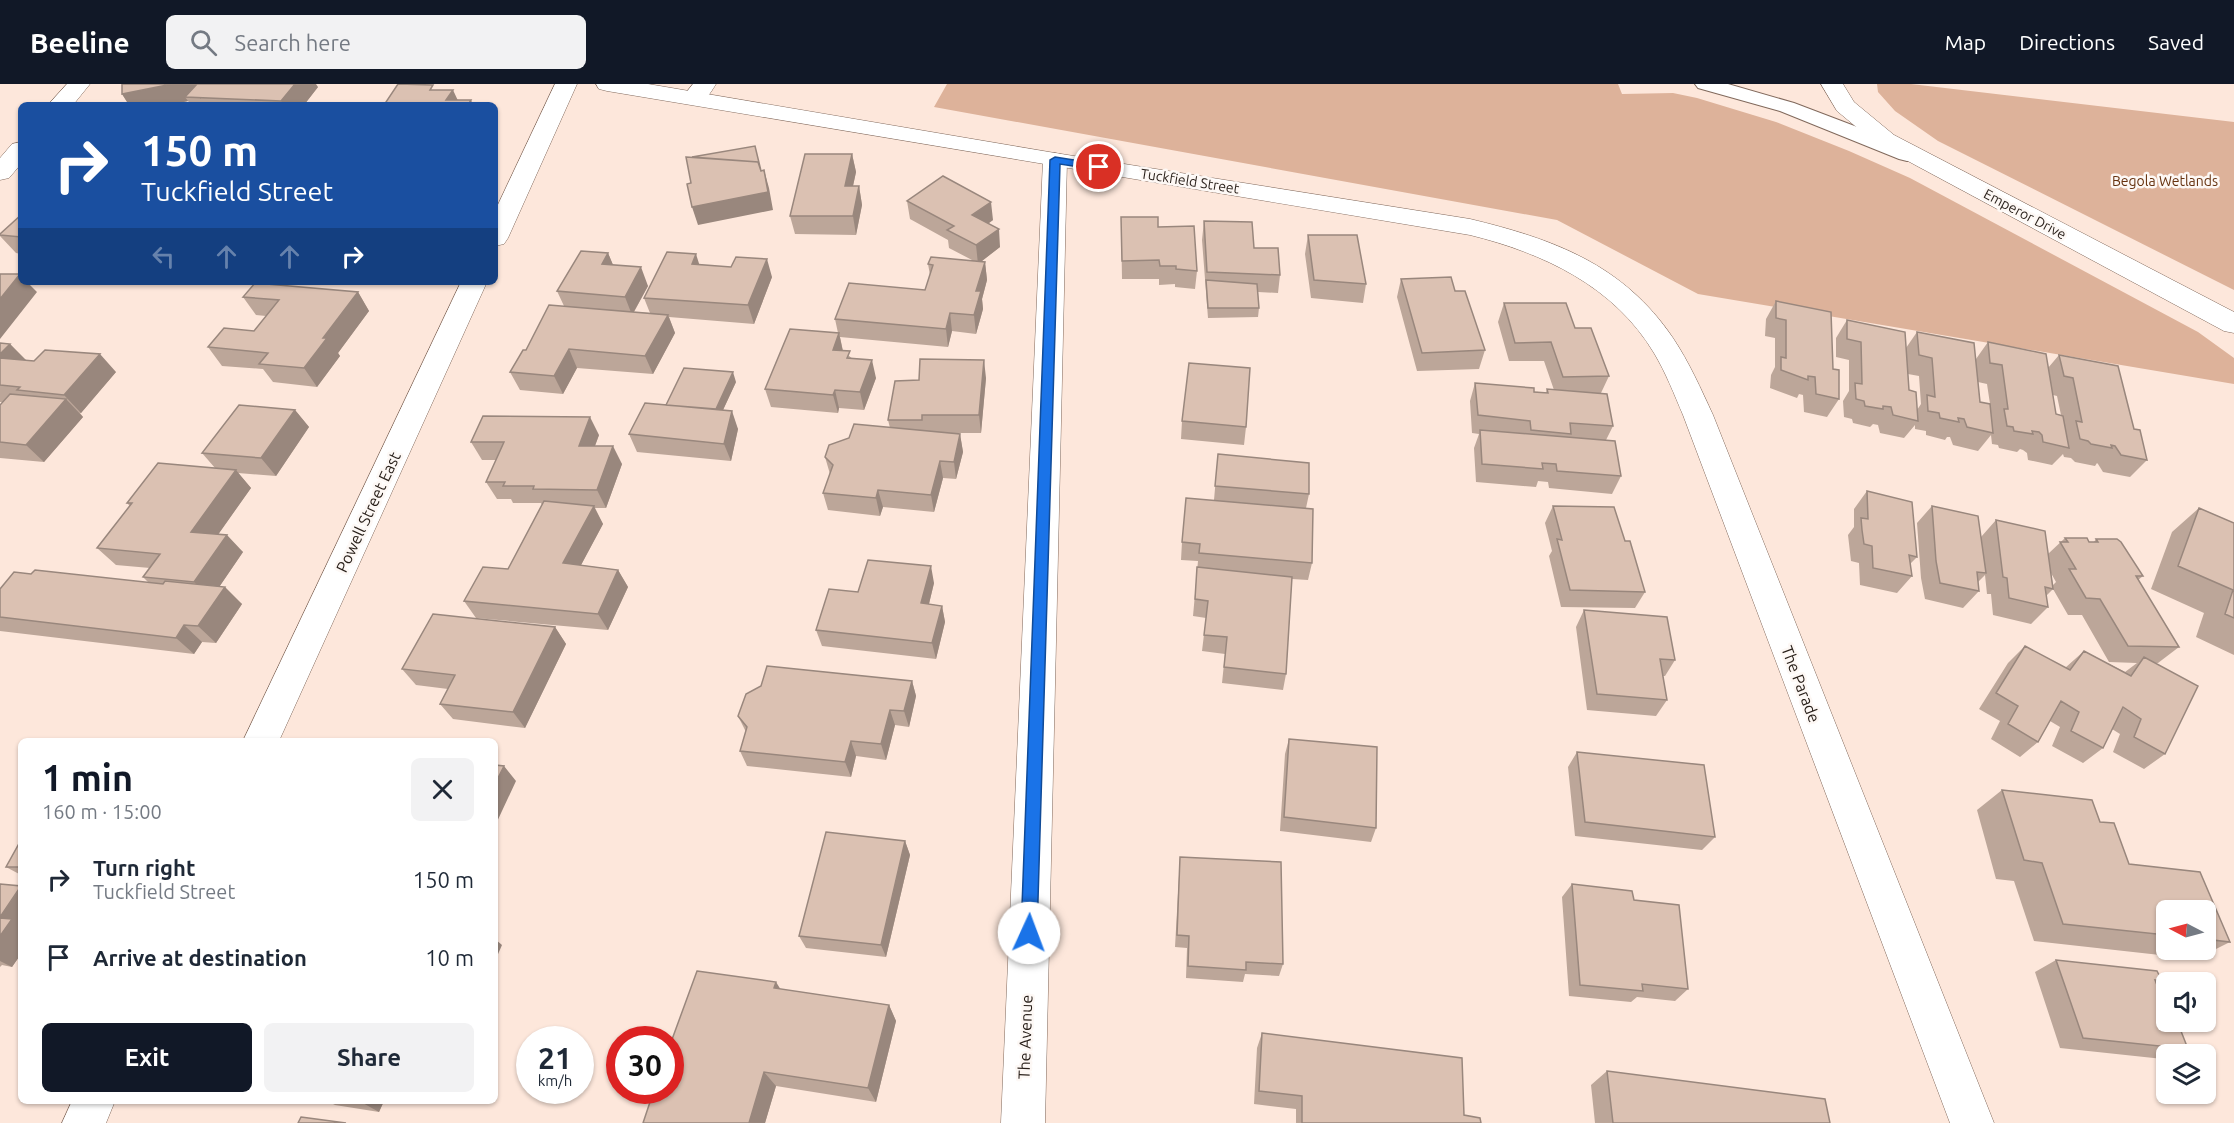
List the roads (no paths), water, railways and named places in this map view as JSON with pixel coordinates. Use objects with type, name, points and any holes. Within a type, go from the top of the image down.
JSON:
[{"type":"street","points":[[63,102],[79,84]]},
{"type":"street","points":[[498,231],[566,84]]},
{"type":"street","name":"Tuckfield Street","points":[[607,84],[699,91],[1055,160],[1470,227],[1520,239],[1564,258],[1588,272]]},
{"type":"street","name":"Emperor Drive","points":[[1832,84],[1845,106],[1862,123],[1886,140],[2234,324]]},
{"type":"street","points":[[0,173],[18,152]]},
{"type":"street","name":"The Avenue","points":[[1023,1123],[1055,160]]},
{"type":"street","name":"The Parade","points":[[1588,272],[1615,292],[1644,320],[1663,344],[1683,383],[1972,1123]]},
{"type":"street","name":"Powell Street East","points":[[262,738],[473,285]]},
{"type":"street","points":[[84,1123],[93,1104]]},
{"type":"lane","points":[[1705,84],[1787,107],[1918,158]]},
{"type":"park label","name":"Begola Wetlands","points":[[2165,181]]}]
